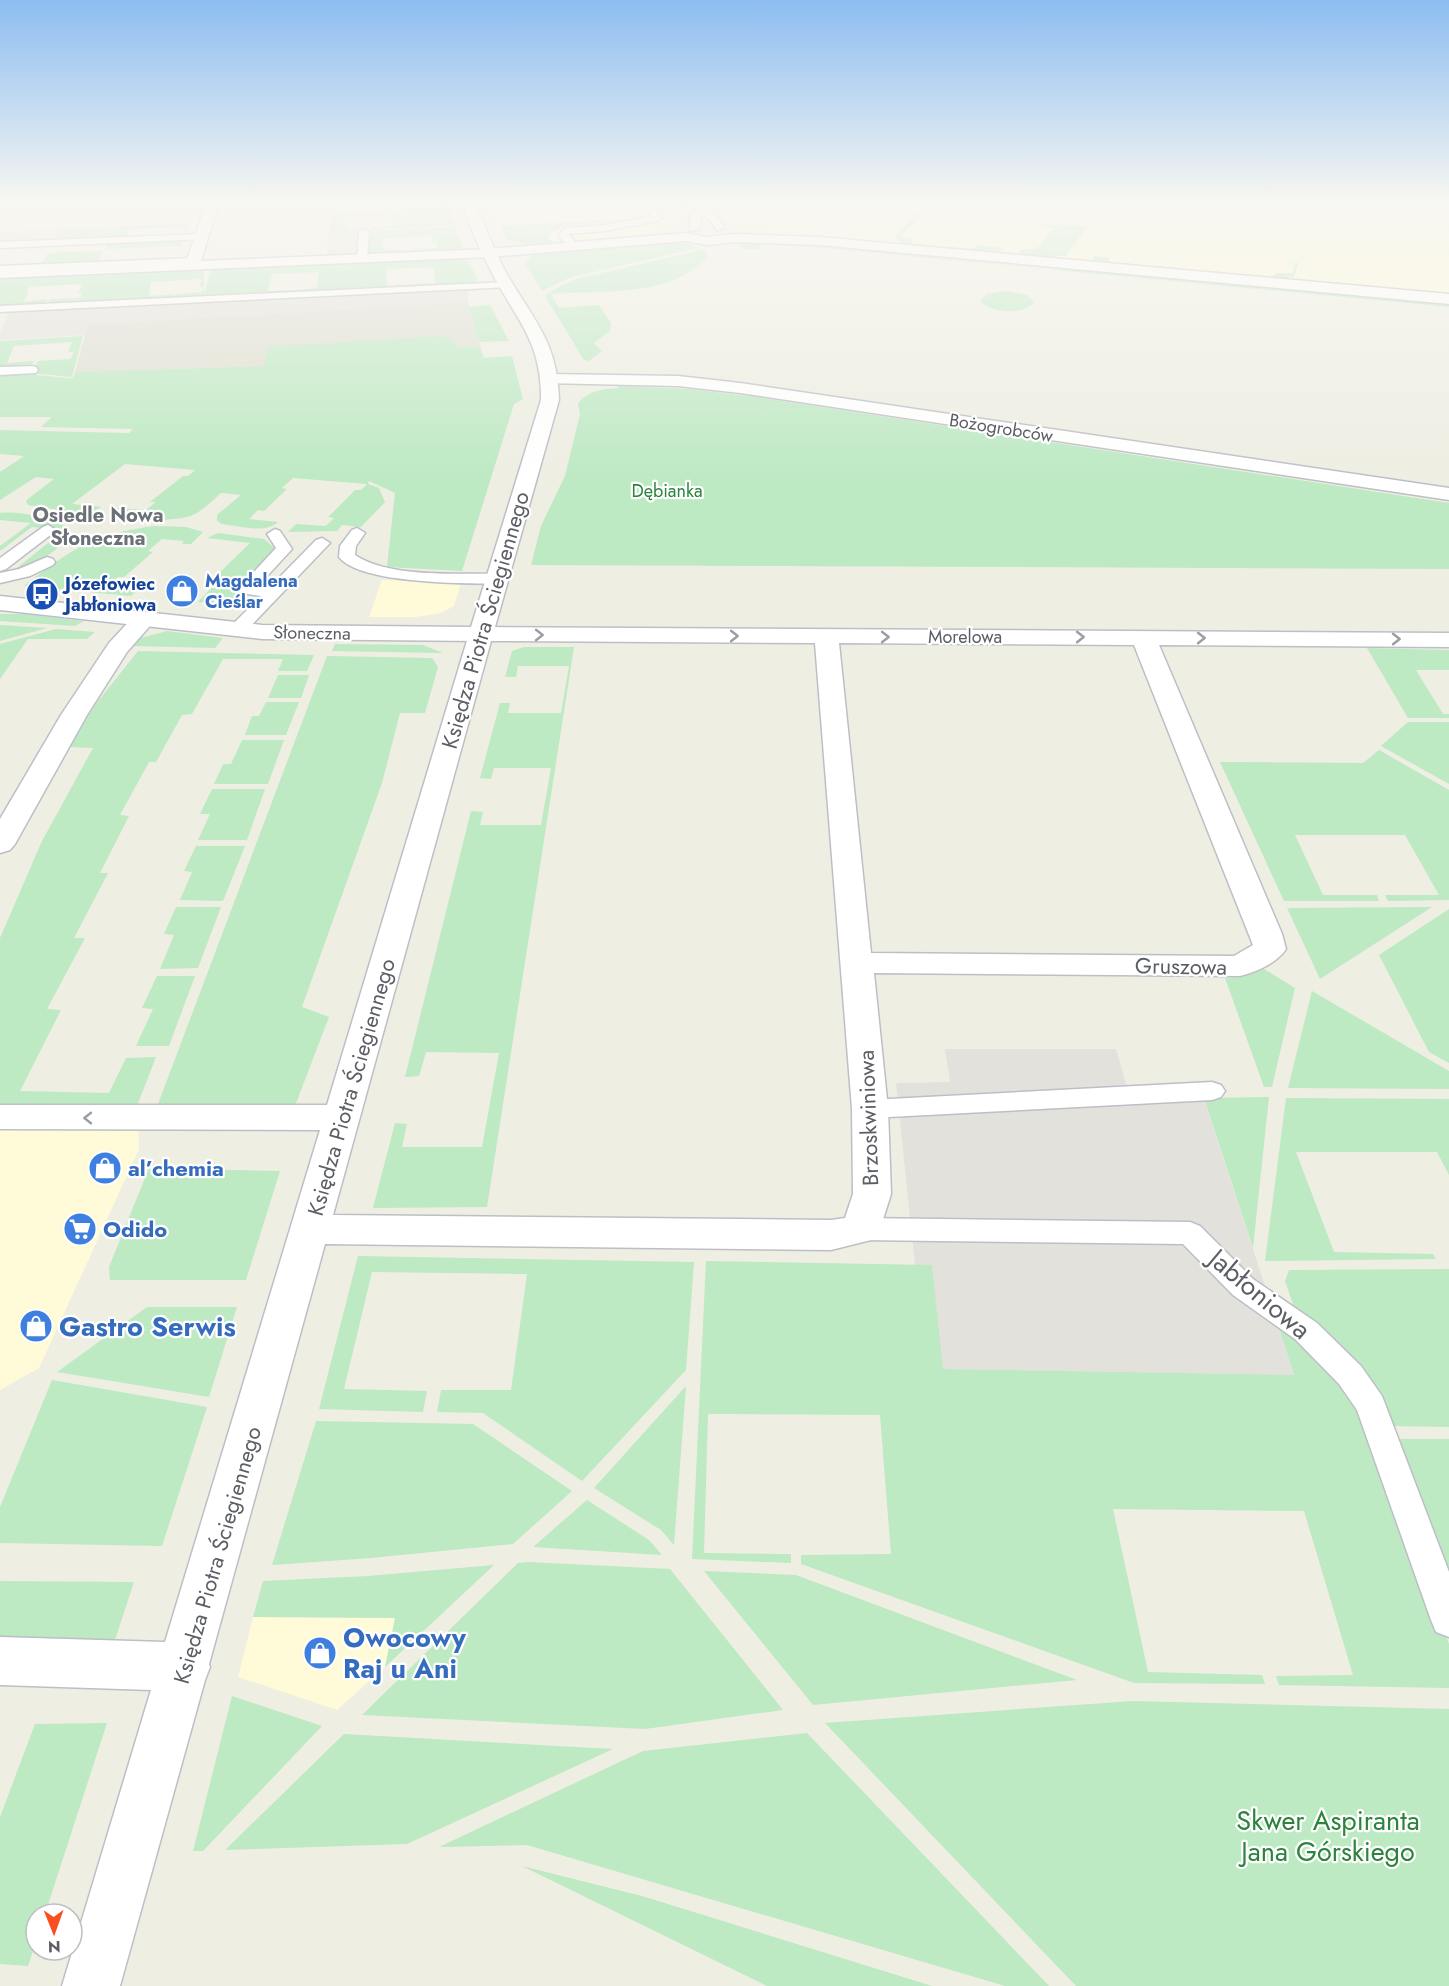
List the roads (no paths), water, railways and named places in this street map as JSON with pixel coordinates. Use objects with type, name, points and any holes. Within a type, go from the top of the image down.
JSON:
[{"type":"street","name":"Księdza Piotra Ściegiennego","points":[[92,1986],[550,400],[551,379],[543,345],[511,294]]},
{"type":"street","points":[[1391,294],[1449,299]]},
{"type":"street","name":"Bożogrobców","points":[[551,379],[667,381],[740,388],[1449,494]]},
{"type":"street","name":"Słoneczna","points":[[0,603],[237,630],[330,634],[481,634]]},
{"type":"street","points":[[0,844],[74,715],[118,648],[144,619]]},
{"type":"street","name":"Morelowa","points":[[481,634],[1449,640]]},
{"type":"street","name":"Brzoskwiniowa","points":[[826,637],[870,1109],[872,1194],[861,1229]]},
{"type":"street","name":"Gruszowa","points":[[858,963],[1240,966],[1270,949],[1266,934],[1143,637]]},
{"type":"street","points":[[0,1117],[341,1118]]},
{"type":"street","points":[[311,1229],[831,1235],[861,1229]]},
{"type":"street","points":[[0,1661],[185,1667]]},
{"type":"lane","points":[[0,309],[323,294]]},
{"type":"lane","points":[[0,371],[32,370]]},
{"type":"lane","points":[[0,566],[48,530]]},
{"type":"lane","points":[[357,533],[348,546],[347,557],[351,562],[368,569],[454,578],[497,579]]},
{"type":"lane","points":[[271,593],[246,590],[284,549],[275,534]]},
{"type":"lane","points":[[237,630],[322,543]]},
{"type":"lane","points":[[0,578],[24,573],[47,562]]},
{"type":"lane","points":[[870,1109],[1212,1091]]},
{"type":"lane","name":"Jabłoniowa","points":[[861,1229],[1190,1233],[1243,1287],[1306,1330],[1350,1375],[1371,1405],[1449,1620]]},
{"type":"place","name":"Magdalena Cieślar","points":[[182,591]]},
{"type":"place","name":"Józefowiec Jabłoniowa","points":[[42,594]]},
{"type":"place","name":"al’chemia","points":[[105,1168]]},
{"type":"place","name":"Odido","points":[[80,1229]]},
{"type":"place","name":"Gastro Serwis","points":[[36,1326]]},
{"type":"place","name":"Owocowy Raj u Ani","points":[[320,1653]]},
{"type":"district","name":"Osiedle Nowa Słoneczna","points":[[98,526]]},
{"type":"park label","name":"Dębianka","points":[[667,491]]},
{"type":"park label","name":"Skwer Aspiranta Jana Górskiego","points":[[1328,1836]]}]
